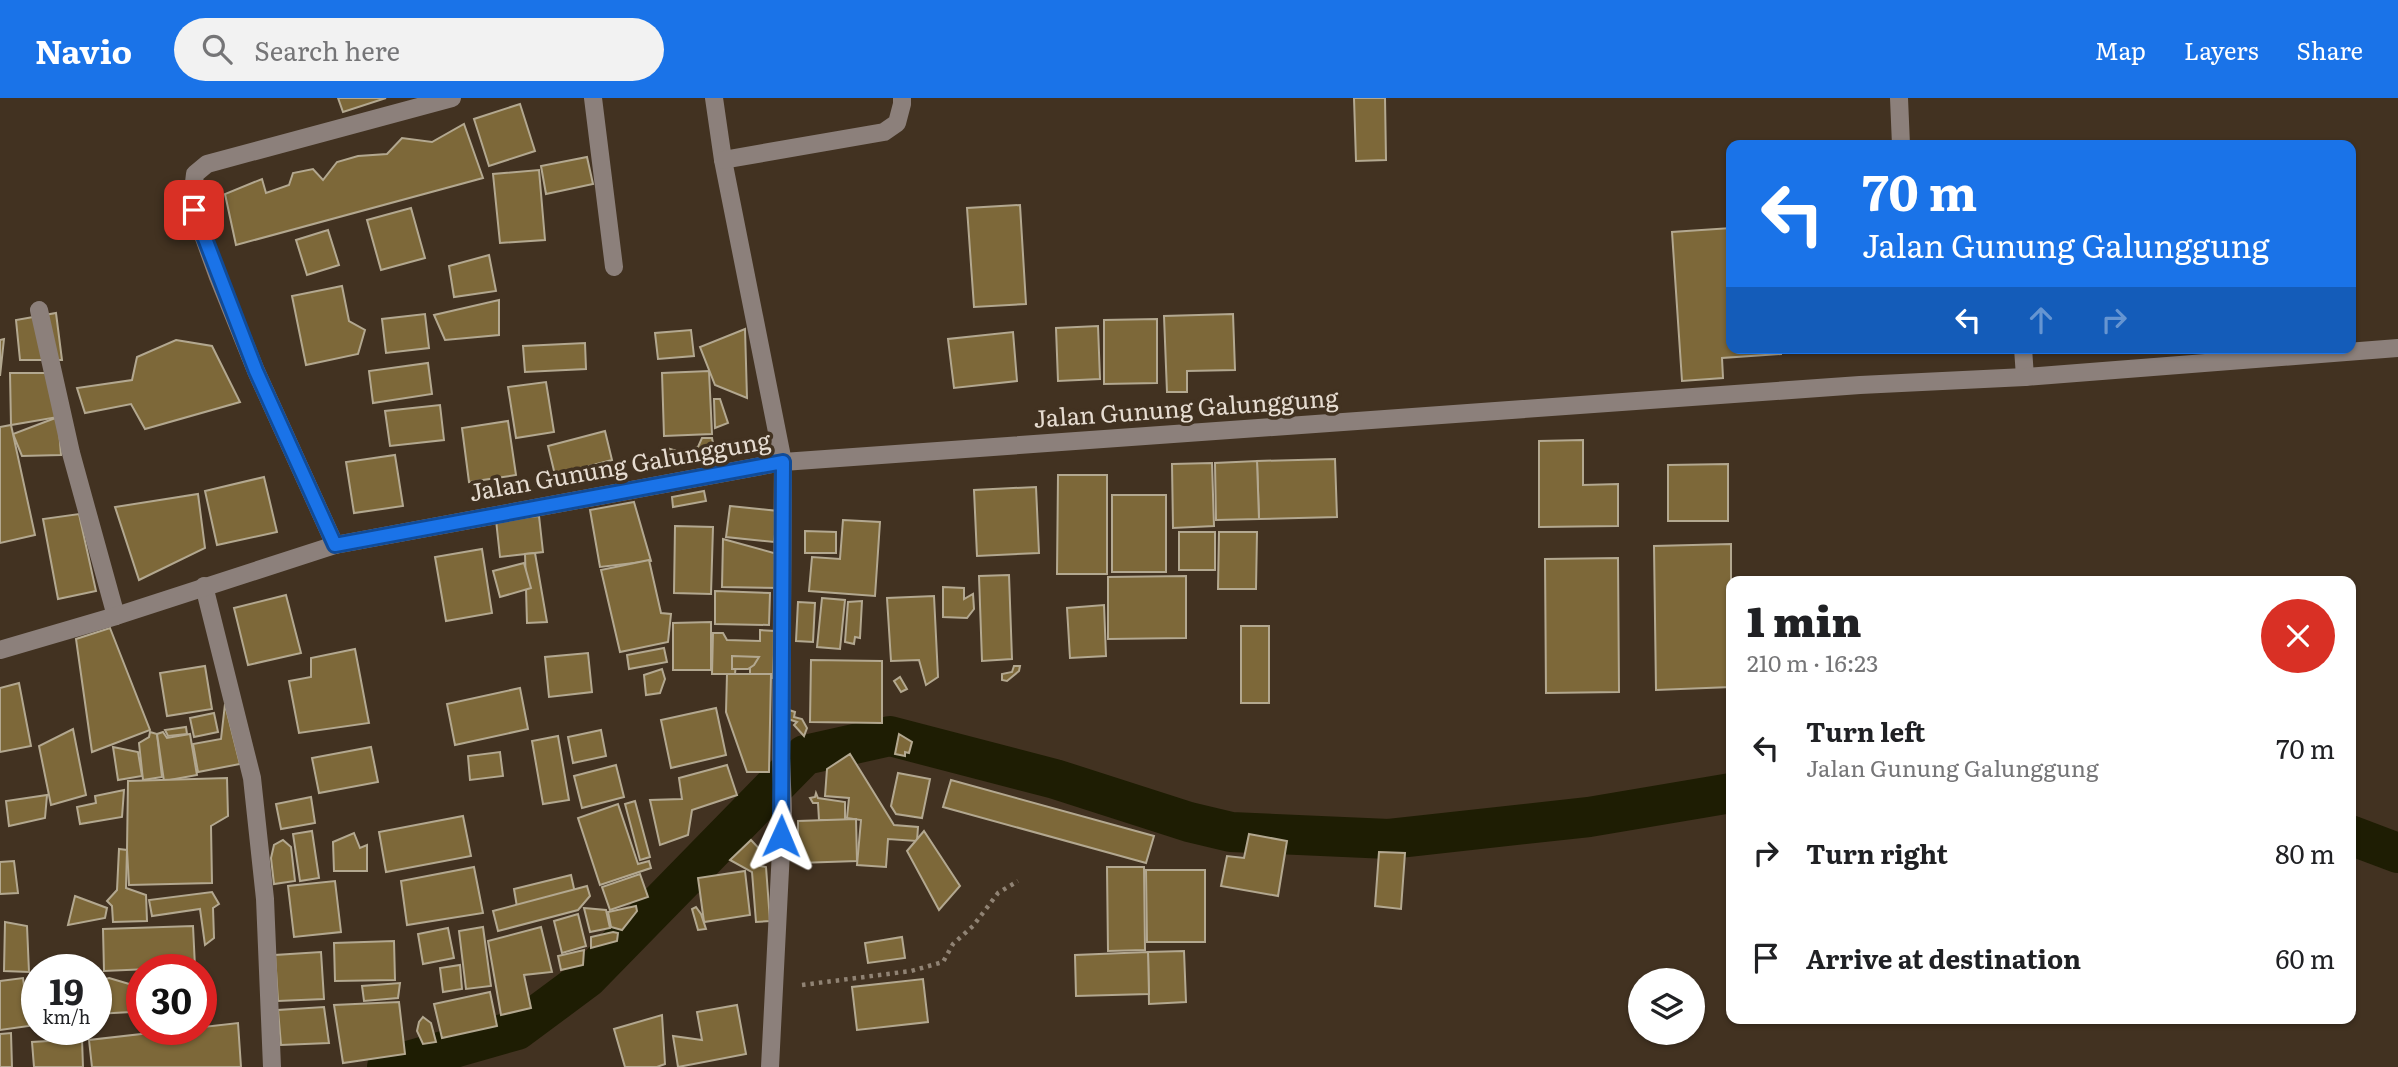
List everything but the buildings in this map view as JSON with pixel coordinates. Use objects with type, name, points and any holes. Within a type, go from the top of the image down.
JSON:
[{"type":"street","points":[[335,545],[256,371],[218,276],[194,210],[192,191],[195,174],[207,164],[452,98]]},
{"type":"street","points":[[593,98],[614,267]]},
{"type":"street","points":[[714,98],[723,160],[783,462],[783,811],[770,1067]]},
{"type":"street","points":[[723,160],[884,132],[897,123],[902,98]]},
{"type":"street","points":[[1899,98],[1901,140]]},
{"type":"street","points":[[39,310],[71,453],[116,616]]},
{"type":"street","name":"Jalan Gunung Galunggung","points":[[2356,351],[2398,348]]},
{"type":"street","points":[[2023,354],[2025,377]]},
{"type":"street","name":"Jalan Gunung Galunggung","points":[[0,650],[116,616],[335,545],[783,462],[1860,385],[2025,377],[2321,354]]},
{"type":"street","points":[[204,586],[253,778],[265,899],[272,1063]]},
{"type":"path","points":[[774,989],[911,971],[943,962],[953,944],[972,926],[998,893],[1018,881]]},
{"type":"waterway","points":[[387,1067],[517,1030],[587,978],[805,755],[890,736],[1055,779],[1189,822],[1231,832],[1389,839],[1589,817],[1726,794]]},
{"type":"waterway","points":[[2356,837],[2398,853]]},
{"type":"route","points":[[194,210],[256,371],[335,545],[783,462],[781,836]]}]
